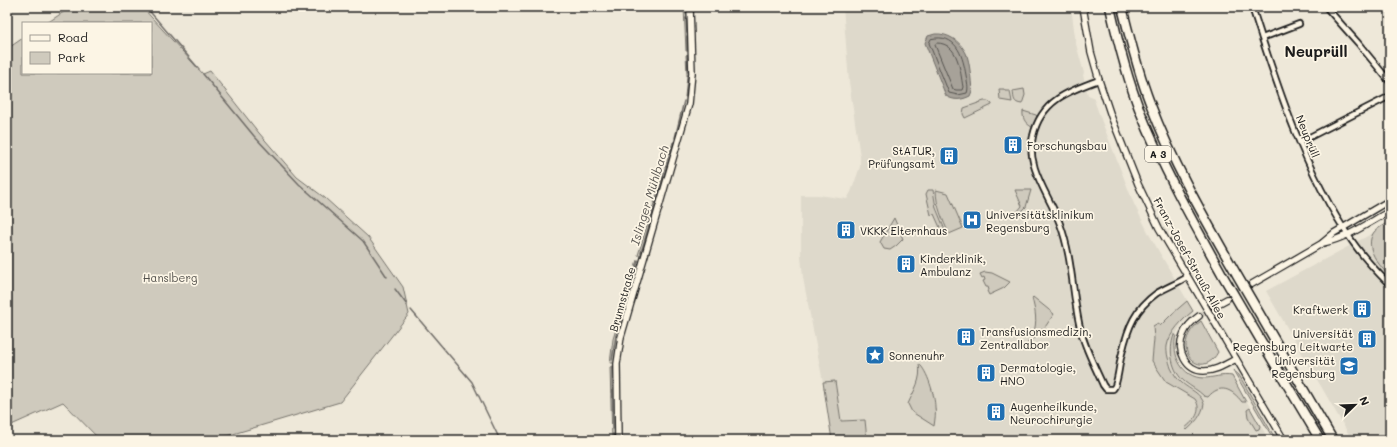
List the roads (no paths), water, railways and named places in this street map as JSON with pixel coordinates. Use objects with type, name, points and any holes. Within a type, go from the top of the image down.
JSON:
[{"type":"highway","name":"A 3","points":[[1110,7],[1124,64],[1148,130],[1167,172],[1195,227],[1320,440]]},
{"type":"highway","name":"A 3","points":[[1122,7],[1142,81],[1177,167],[1206,221],[1333,440]]},
{"type":"street","name":"Brunnstraße","points":[[618,440],[617,364],[621,337],[685,121],[690,99],[692,52],[690,7]]},
{"type":"street","name":"Franz-Josef-Strauß-Allee","points":[[1083,7],[1091,52],[1099,80],[1111,116],[1138,184],[1159,228],[1284,440]]},
{"type":"street","name":"Neuprüll","points":[[1252,7],[1283,100],[1311,167],[1343,228],[1361,252],[1390,285]]},
{"type":"street","points":[[1326,7],[1358,42],[1390,82]]},
{"type":"street","points":[[1262,38],[1299,24]]},
{"type":"street","points":[[1099,80],[1058,98],[1048,106],[1037,123],[1031,147],[1036,173],[1056,213],[1064,237],[1071,266],[1079,323],[1082,333],[1099,377],[1106,389],[1113,389],[1115,386],[1126,336],[1131,322],[1138,311],[1158,292],[1187,277]]},
{"type":"street","points":[[1300,142],[1390,96]]},
{"type":"street","points":[[1252,284],[1321,244],[1334,233],[1390,200]]},
{"type":"street","points":[[1321,244],[1338,240],[1390,211]]},
{"type":"street","points":[[1214,306],[1227,299]]},
{"type":"street","points":[[1199,316],[1186,329],[1181,342],[1183,356],[1189,365],[1197,370],[1207,371],[1215,369],[1236,358]]},
{"type":"water","points":[[935,34],[949,36],[957,41],[966,53],[972,91],[970,96],[952,99],[946,96],[925,43],[928,36]]},
{"type":"waterway","points":[[146,7],[199,69]]},
{"type":"waterway","name":"Islinger Mühlbach","points":[[685,7],[686,14]]},
{"type":"waterway","name":"Islinger Mühlbach","points":[[686,18],[687,33]]},
{"type":"waterway","name":"Islinger Mühlbach","points":[[687,37],[687,50]]},
{"type":"waterway","name":"Islinger Mühlbach","points":[[687,55],[688,71]]},
{"type":"waterway","points":[[203,74],[254,136],[299,184],[363,241],[387,277]]},
{"type":"waterway","name":"Islinger Mühlbach","points":[[686,96],[688,76]]},
{"type":"waterway","name":"Islinger Mühlbach","points":[[675,138],[684,101]]},
{"type":"waterway","name":"Islinger Mühlbach","points":[[641,253],[674,142]]},
{"type":"waterway","name":"Islinger Mühlbach","points":[[627,298],[638,260]]},
{"type":"waterway","points":[[395,289],[407,305]]},
{"type":"waterway","name":"Islinger Mühlbach","points":[[612,360],[616,336],[625,303]]},
{"type":"waterway","points":[[411,310],[472,382],[500,440]]},
{"type":"waterway","name":"Islinger Mühlbach","points":[[612,367],[613,429]]},
{"type":"waterway","name":"Islinger Mühlbach","points":[[613,434],[614,440]]},
{"type":"tunnel","points":[[1227,299],[1252,284]]},
{"type":"tunnel","points":[[1199,316],[1214,306]]},
{"type":"place","name":"Forschungsbau","points":[[1013,145]]},
{"type":"place","name":"StATUR, Prüfungsamt","points":[[949,156]]},
{"type":"place","name":"Universitätsklinikum Regensburg","points":[[972,220]]},
{"type":"place","name":"VKKK Elternhaus","points":[[846,230]]},
{"type":"place","name":"Kinderklinik, Ambulanz","points":[[906,264]]},
{"type":"place","name":"Kraftwerk","points":[[1362,309]]},
{"type":"place","name":"Transfusionsmedizin, Zentrallabor","points":[[966,337]]},
{"type":"place","name":"Universität Regensburg Leitwarte","points":[[1367,339]]},
{"type":"place","name":"Sonnenuhr","points":[[875,355]]},
{"type":"place","name":"Universität Regensburg","points":[[1349,366]]},
{"type":"place","name":"Dermatologie, HNO","points":[[986,373]]},
{"type":"place","name":"Augenheilkunde, Neurochirurgie","points":[[996,412]]},
{"type":"district","name":"Neuprüll","points":[[1316,51]]},
{"type":"park label","name":"Hanslberg","points":[[170,277]]}]
